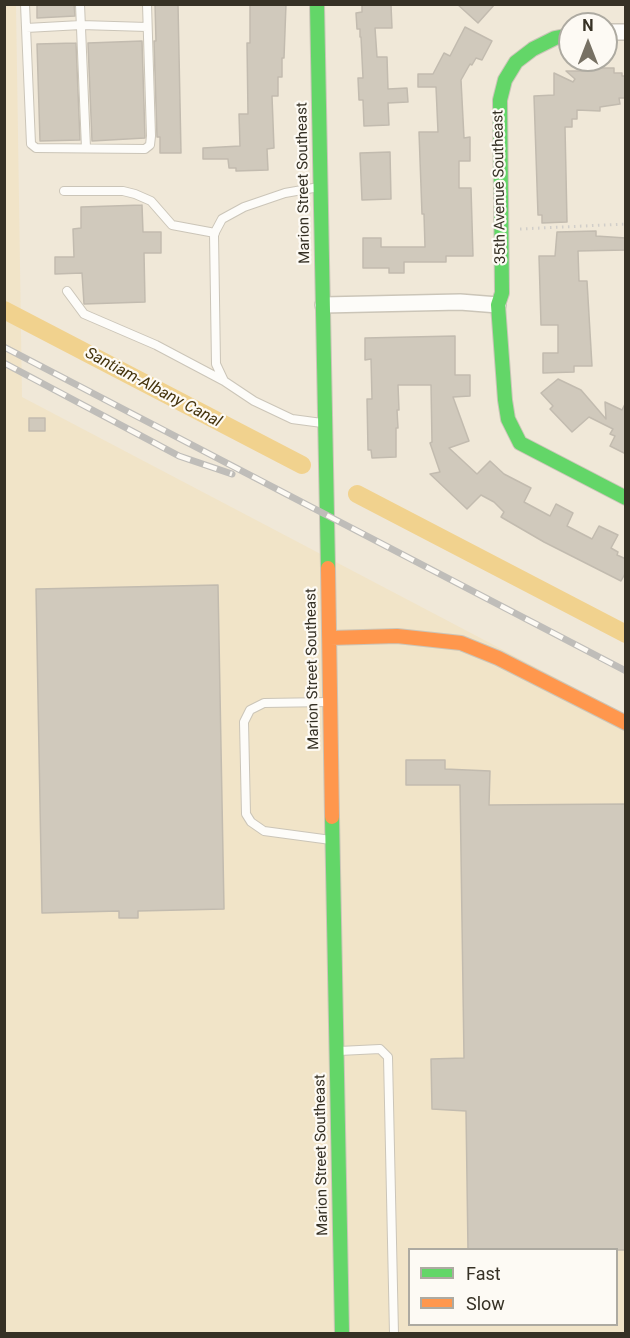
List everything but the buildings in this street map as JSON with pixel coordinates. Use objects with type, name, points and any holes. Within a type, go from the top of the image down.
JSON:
[{"type":"street","name":"Marion Street Southeast","points":[[317,4],[342,1334]]},
{"type":"street","name":"35th Avenue Southeast","points":[[558,37],[533,49],[516,62],[505,80],[500,100],[502,293],[498,305],[508,419],[520,443],[626,498]]},
{"type":"street","points":[[323,305],[460,302],[498,305]]},
{"type":"street","points":[[330,638],[397,636],[461,643],[498,658],[626,723]]},
{"type":"lane","points":[[25,4],[31,144],[36,148],[145,149],[150,145],[151,136],[147,4]]},
{"type":"lane","points":[[80,4],[86,148]]},
{"type":"lane","points":[[26,28],[81,25],[147,27]]},
{"type":"lane","points":[[224,381],[216,364],[215,233],[222,219],[244,207],[285,193],[321,187]]},
{"type":"lane","points":[[64,191],[123,191],[135,194],[151,201],[172,225],[215,233]]},
{"type":"lane","points":[[67,291],[84,314],[156,345],[224,381],[254,401],[292,419],[325,423]]},
{"type":"lane","points":[[330,702],[264,703],[250,710],[244,722],[246,814],[251,822],[264,831],[333,840]]},
{"type":"lane","points":[[337,1051],[380,1049],[388,1057],[394,1334]]},
{"type":"path","points":[[500,230],[626,224]]},
{"type":"shaded area","points":[[16,4],[22,397],[625,714],[626,1333],[5,1334],[4,5]]},
{"type":"waterway","name":"Santiam-Albany Canal","points":[[4,310],[302,465]]},
{"type":"waterway","name":"Santiam-Albany Canal","points":[[357,494],[626,634]]},
{"type":"railway","points":[[4,347],[626,671]]},
{"type":"railway","points":[[4,363],[179,456],[232,474]]},
{"type":"traffic: fast","points":[[317,4],[328,568]]},
{"type":"traffic: fast","points":[[558,37],[533,49],[516,62],[505,80],[500,100],[502,293],[498,305],[505,400],[508,419],[520,443],[626,498]]},
{"type":"traffic: fast","points":[[332,817],[342,1334]]},
{"type":"traffic: slow","points":[[328,568],[332,817]]},
{"type":"traffic: slow","points":[[330,638],[397,636],[461,643],[498,658],[626,723]]}]
